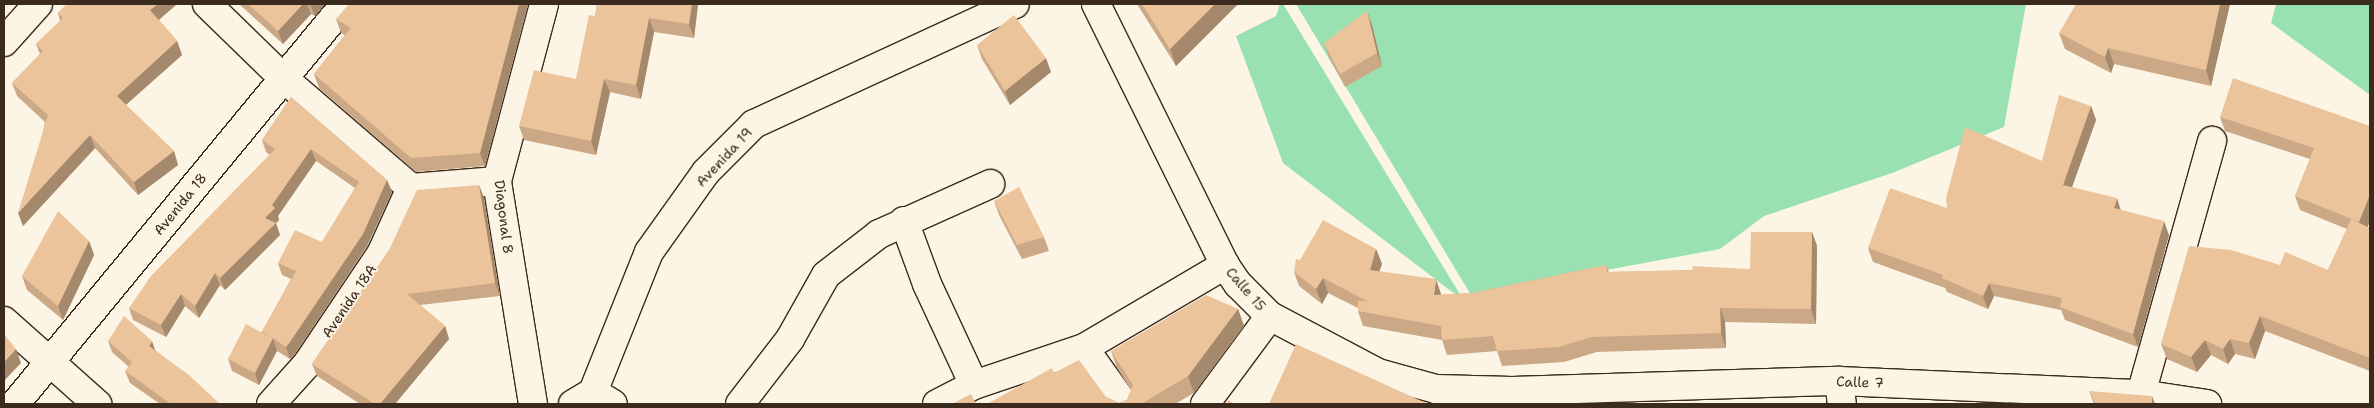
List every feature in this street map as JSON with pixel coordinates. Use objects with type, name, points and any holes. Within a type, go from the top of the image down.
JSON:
[{"type":"street","points":[[4,42],[38,4]]},
{"type":"street","points":[[207,4],[282,76],[412,188],[497,181]]},
{"type":"street","name":"Avenida 18","points":[[15,404],[51,364],[282,76],[345,4]]},
{"type":"street","name":"Diagonal 8","points":[[533,404],[497,181],[544,4]]},
{"type":"street","name":"Avenida 19","points":[[593,400],[649,252],[706,172],[754,124],[1015,4]]},
{"type":"street","name":"Calle 15","points":[[1096,4],[1225,265],[1238,284],[1270,316],[1353,360],[1403,382],[1511,398]]},
{"type":"street","points":[[2141,394],[2212,141]]},
{"type":"street","points":[[740,404],[790,339],[826,274],[879,234],[904,221],[990,184]]},
{"type":"street","name":"Avenida 18A","points":[[271,404],[307,364],[380,254],[412,188]]},
{"type":"street","points":[[904,221],[927,284],[974,385]]},
{"type":"street","points":[[937,404],[974,385],[1084,348],[1225,265]]},
{"type":"street","points":[[1206,404],[1270,316]]},
{"type":"street","points":[[4,321],[97,404]]},
{"type":"street","points":[[1084,348],[1124,404]]},
{"type":"street","name":"Calle 7","points":[[1511,398],[1841,393],[2141,394],[2207,404]]},
{"type":"green space","points":[[1280,4],[1283,4],[1464,301],[1283,163],[1236,36],[1276,16]]},
{"type":"green space","points":[[1296,4],[2026,4],[2004,127],[1892,173],[1764,216],[1720,249],[1471,295]]},
{"type":"green space","points":[[2276,4],[2370,4],[2370,95],[2271,23]]},
{"type":"building","points":[[67,4],[158,4],[150,10],[177,41],[117,96],[174,151],[134,182],[90,135],[18,213],[48,115],[12,83],[43,51],[36,44],[63,18],[58,13]]},
{"type":"building","points":[[248,4],[303,4],[278,31]]},
{"type":"building","points":[[349,4],[519,4],[480,153],[411,158],[314,74],[351,28],[336,19]]},
{"type":"building","points":[[597,4],[692,4],[689,24],[649,18],[636,85],[604,79],[591,141],[519,126],[534,70],[576,79],[589,15],[595,16]]},
{"type":"building","points":[[1142,4],[1215,4],[1170,49]]},
{"type":"building","points":[[2076,4],[2220,4],[2206,70],[2108,48],[2105,57],[2059,33]]},
{"type":"building","points":[[1367,11],[1377,53],[1340,74],[1324,43]]},
{"type":"building","points":[[1014,15],[1046,58],[1005,91],[977,45]]},
{"type":"building","points":[[2233,78],[2370,126],[2370,194],[2359,222],[2295,196],[2314,148],[2220,117]]},
{"type":"building","points":[[2059,95],[2091,106],[2063,185],[2117,198],[2114,208],[2164,221],[2133,334],[2060,307],[2062,298],[1989,283],[1983,296],[1942,278],[1943,275],[1868,248],[1890,188],[1947,208],[1946,198],[1965,127],[2042,161]]},
{"type":"building","points":[[291,97],[387,180],[363,234],[290,342],[286,347],[273,338],[255,373],[228,359],[246,324],[268,336],[262,331],[296,271],[278,263],[295,230],[322,242],[359,182],[311,149],[272,205],[275,208],[265,218],[276,223],[220,278],[215,273],[195,306],[181,294],[161,325],[129,308],[151,276],[275,149],[262,140]]},
{"type":"building","points":[[479,185],[495,283],[407,294],[445,326],[380,404],[375,404],[312,364],[389,250],[417,190]]},
{"type":"building","points":[[1019,187],[1044,237],[1017,245],[994,201]]},
{"type":"building","points":[[58,211],[89,241],[58,306],[22,276]]},
{"type":"building","points":[[2351,219],[2370,228],[2370,358],[2260,316],[2249,343],[2230,339],[2223,349],[2205,340],[2191,357],[2161,344],[2189,246],[2231,250],[2280,265],[2285,252],[2328,270]]},
{"type":"building","points":[[1323,220],[1376,249],[1370,270],[1436,279],[1434,295],[1472,293],[1606,265],[1607,272],[1693,270],[1692,266],[1750,269],[1751,232],[1812,232],[1811,309],[1720,308],[1721,333],[1592,337],[1559,347],[1497,351],[1493,336],[1442,340],[1441,326],[1358,311],[1358,301],[1367,301],[1323,278],[1316,289],[1294,272],[1296,259],[1300,260]]},
{"type":"building","points":[[1206,295],[1238,309],[1188,376],[1141,404],[987,404],[1052,368],[1054,373],[1079,360],[1106,397],[1119,403],[1127,400],[1133,385],[1111,351]]},
{"type":"building","points":[[124,316],[152,341],[149,346],[189,375],[220,404],[171,404],[125,371],[132,362],[108,341]]},
{"type":"building","points":[[4,334],[16,349],[4,362]]},
{"type":"building","points":[[1296,344],[1428,404],[1269,404]]},
{"type":"building","points":[[2089,391],[2152,396],[2152,404],[2096,404]]},
{"type":"building","points":[[971,394],[976,404],[952,404]]},
{"type":"building","points":[[1228,400],[1235,404],[1227,404]]}]
